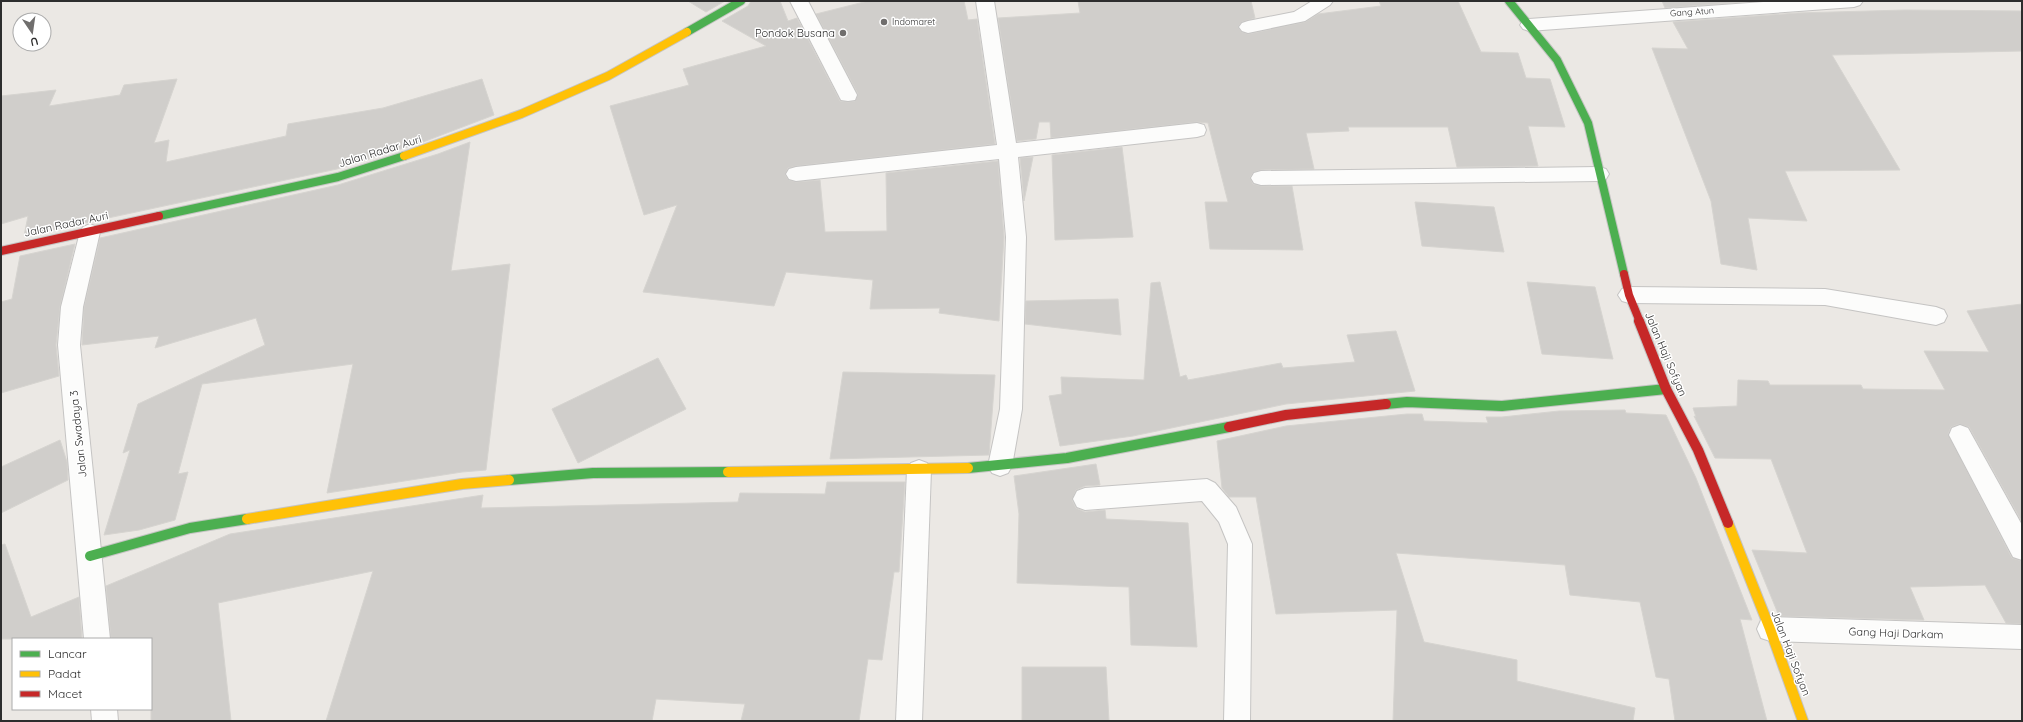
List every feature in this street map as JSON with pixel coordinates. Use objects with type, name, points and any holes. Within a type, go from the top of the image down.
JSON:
[{"type":"street","name":"Jalan Radar Auri","points":[[1,251],[338,177],[430,148],[568,95],[608,76],[741,1]]},
{"type":"street","points":[[799,1],[848,95]]},
{"type":"street","points":[[985,1],[1008,152],[1016,237],[1011,409],[1000,466]]},
{"type":"street","points":[[1248,27],[1299,17],[1324,1]]},
{"type":"street","name":"Jalan Haji Sofyan","points":[[1509,1],[1557,60],[1588,123],[1629,295],[1666,389],[1698,450],[1770,629],[1803,721]]},
{"type":"street","name":"Gang Atun","points":[[1529,25],[1717,5],[1854,1]]},
{"type":"street","points":[[796,174],[1008,152],[1197,130]]},
{"type":"street","points":[[1261,178],[1599,174]]},
{"type":"street","name":"Jalan Swadaya 3","points":[[90,232],[72,307],[69,345],[98,638]]},
{"type":"street","points":[[1629,295],[1731,295],[1825,298],[1936,316]]},
{"type":"street","points":[[90,556],[190,528],[462,484],[593,473],[919,470],[1000,466],[1133,448],[1286,415],[1407,402],[1502,406],[1666,389]]},
{"type":"street","points":[[1960,435],[2022,549]]},
{"type":"street","points":[[909,721],[919,470]]},
{"type":"street","points":[[1085,499],[1207,490],[1228,515],[1240,544],[1237,721]]},
{"type":"street","name":"Gang Haji Darkam","points":[[1770,629],[2022,637]]},
{"type":"street","points":[[104,710],[105,721]]},
{"type":"building","points":[[688,1],[725,1],[706,12]]},
{"type":"building","points":[[751,1],[780,1],[788,21],[797,18],[840,101],[848,102],[855,101],[858,94],[816,14],[868,1],[964,1],[968,20],[977,19],[995,144],[796,166],[788,168],[785,175],[789,180],[796,182],[820,180],[825,232],[887,231],[886,173],[998,161],[1004,237],[999,321],[939,313],[940,308],[870,309],[873,280],[786,272],[774,306],[643,292],[677,205],[644,215],[610,106],[689,85],[683,69],[766,46],[722,21],[748,6]]},
{"type":"building","points":[[1078,1],[1251,1],[1255,18],[1242,22],[1238,27],[1242,32],[1248,34],[1305,22],[1318,14],[1381,6],[1379,1],[1458,1],[1481,52],[1518,53],[1526,78],[1550,79],[1565,127],[1528,126],[1538,166],[1457,167],[1448,127],[1348,127],[1349,131],[1306,133],[1314,169],[1261,170],[1254,172],[1250,177],[1253,184],[1261,186],[1292,186],[1303,250],[1210,249],[1205,202],[1228,202],[1208,123],[1197,122],[1051,138],[1050,122],[1039,122],[1036,139],[1017,141],[998,18],[1080,13]]},
{"type":"building","points":[[1662,1],[1756,1],[1665,8]]},
{"type":"building","points":[[1905,10],[2022,11],[2022,51],[1832,55],[1900,170],[1785,171],[1807,221],[1748,218],[1757,270],[1721,264],[1711,201],[1652,48],[1688,49],[1673,22],[1797,13]]},
{"type":"building","points":[[177,79],[154,143],[169,140],[166,162],[286,136],[288,124],[383,108],[482,79],[494,115],[423,142],[337,169],[24,236],[28,216],[1,224],[1,96],[56,90],[49,106],[120,95],[124,85]]},
{"type":"building","points":[[470,142],[451,271],[510,264],[486,470],[462,472],[327,493],[353,364],[202,384],[178,474],[188,472],[175,520],[139,530],[104,535],[130,450],[123,453],[138,404],[265,345],[256,318],[155,348],[159,336],[82,345],[84,307],[100,238],[338,185],[438,154]]},
{"type":"building","points":[[1122,147],[1133,237],[1055,240],[1052,155]]},
{"type":"building","points":[[1033,157],[1024,201],[1020,158]]},
{"type":"building","points":[[1415,202],[1494,207],[1504,252],[1422,246]]},
{"type":"building","points":[[75,244],[60,307],[56,345],[59,376],[1,393],[1,302],[12,299],[20,256]]},
{"type":"building","points":[[1160,282],[1180,377],[1186,375],[1188,380],[1281,363],[1283,368],[1355,362],[1347,335],[1396,331],[1415,391],[1286,404],[1133,436],[1060,446],[1049,396],[1062,394],[1061,377],[1144,380],[1151,283]]},
{"type":"building","points":[[1527,282],[1595,287],[1613,359],[1542,354]]},
{"type":"building","points":[[1118,299],[1121,335],[1025,324],[1026,301]]},
{"type":"building","points":[[2022,304],[2022,522],[1969,427],[1959,424],[1951,427],[1948,434],[2012,558],[2022,561],[2022,624],[2006,623],[1985,585],[1910,587],[1924,620],[1779,616],[1752,550],[1807,553],[1771,459],[1715,458],[1694,416],[1696,417],[1693,408],[1737,406],[1738,380],[1768,381],[1770,385],[1861,385],[1863,389],[1945,390],[1924,351],[1989,352],[1967,311]]},
{"type":"building","points":[[658,358],[686,409],[578,463],[552,409]]},
{"type":"building","points":[[843,372],[995,375],[989,455],[830,459]]},
{"type":"building","points":[[1625,410],[1626,413],[1666,415],[1696,478],[1752,620],[1740,619],[1767,721],[1675,721],[1669,679],[1656,677],[1640,602],[1570,595],[1565,565],[1396,553],[1424,642],[1517,660],[1517,681],[1635,708],[1633,721],[1393,721],[1397,610],[1276,614],[1256,497],[1229,497],[1222,488],[1217,441],[1286,426],[1407,414],[1422,414],[1424,421],[1488,423],[1486,417],[1502,417],[1559,411]]},
{"type":"building","points":[[60,440],[67,462],[68,480],[1,513],[1,467]]},
{"type":"building","points":[[1096,464],[1100,485],[1085,486],[1076,490],[1072,500],[1076,508],[1085,512],[1105,510],[1106,519],[1188,523],[1197,647],[1131,645],[1129,587],[1017,583],[1019,514],[1014,476]]},
{"type":"building","points":[[827,482],[905,482],[899,572],[894,572],[882,660],[868,659],[859,721],[741,721],[745,704],[656,699],[652,721],[326,721],[373,571],[218,603],[231,721],[151,721],[152,638],[111,638],[106,586],[230,534],[483,495],[481,508],[738,502],[740,493],[825,494]]},
{"type":"building","points":[[5,544],[31,617],[79,597],[82,638],[1,639],[1,545]]},
{"type":"building","points":[[1022,667],[1106,667],[1109,721],[1022,721]]},
{"type":"traffic: fast","points":[[687,32],[741,1]]},
{"type":"traffic: fast","points":[[1509,1],[1557,60],[1588,123],[1624,274]]},
{"type":"traffic: fast","points":[[159,216],[338,177],[404,156]]},
{"type":"traffic: fast","points":[[1386,404],[1407,402],[1502,406],[1666,389]]},
{"type":"traffic: fast","points":[[968,468],[1001,466],[1067,458],[1132,447],[1229,427]]},
{"type":"traffic: fast","points":[[509,480],[593,473],[728,472]]},
{"type":"traffic: fast","points":[[90,556],[190,528],[247,519]]},
{"type":"traffic: slow","points":[[404,156],[521,114],[608,76],[687,32]]},
{"type":"traffic: slow","points":[[728,472],[968,468]]},
{"type":"traffic: slow","points":[[247,519],[462,484],[509,480]]},
{"type":"traffic: slow","points":[[1728,523],[1770,629],[1803,721]]},
{"type":"traffic: jam","points":[[1,251],[159,216]]},
{"type":"traffic: jam","points":[[1624,274],[1629,295],[1666,389],[1698,450],[1728,523]]},
{"type":"traffic: jam","points":[[1229,427],[1286,415],[1386,404]]},
{"type":"place","name":"Indomaret","points":[[884,22]]},
{"type":"place","name":"Pondok Busana","points":[[843,33]]}]
